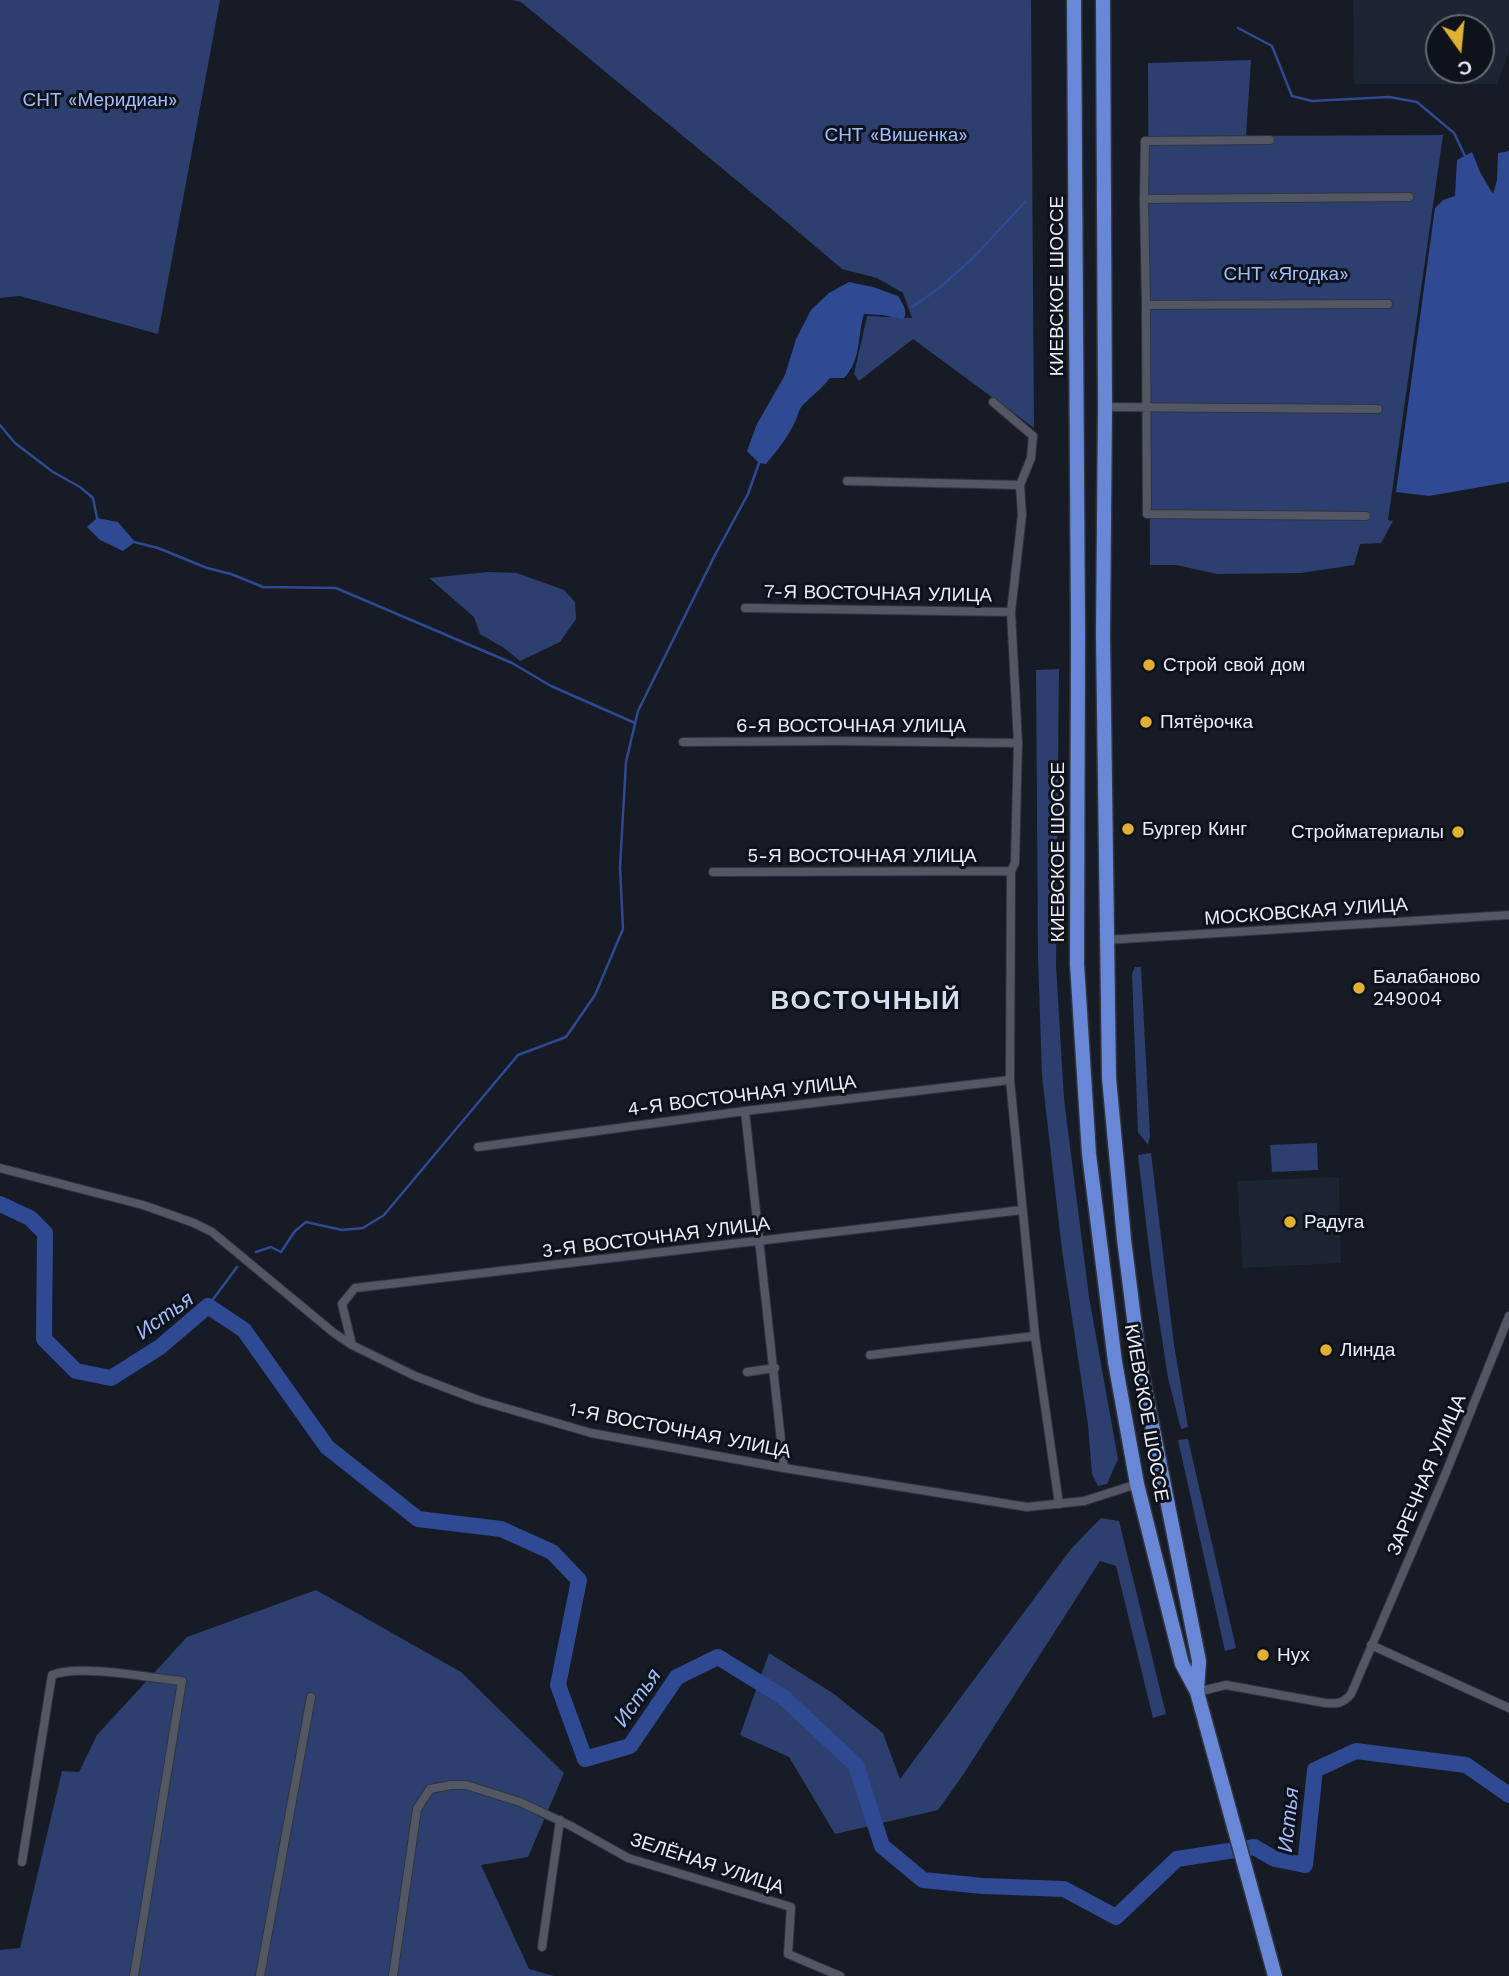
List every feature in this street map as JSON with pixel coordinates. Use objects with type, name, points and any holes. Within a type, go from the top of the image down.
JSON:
[{"type":"highway","name":"КИЕВСКОЕ ШОССЕ","points":[[1074,0],[1078,604],[1077,964],[1089,1154],[1115,1362],[1138,1484],[1182,1664],[1197,1692],[1275,1976]]},
{"type":"highway","name":"КИЕВСКОЕ ШОССЕ","points":[[1103,0],[1103,649],[1109,1078],[1139,1359],[1199,1661],[1197,1692]]},
{"type":"highway","points":[[1089,1154],[1098,1166],[1107,1165],[1115,1150]]},
{"type":"street","points":[[1270,140],[1146,141],[1144,199],[1147,514],[1366,516]]},
{"type":"street","points":[[1144,199],[1409,197]]},
{"type":"street","points":[[1146,305],[1388,304]]},
{"type":"street","points":[[993,402],[1033,436],[1031,458],[1020,485],[1022,515],[1011,612],[1018,743],[1015,863],[1011,871],[1010,1080],[1035,1336],[1059,1504]]},
{"type":"street","points":[[1105,407],[1378,408]]},
{"type":"street","points":[[847,481],[1020,485]]},
{"type":"street","name":"7-Я ВОСТОЧНАЯ УЛИЦА","points":[[745,608],[1011,612]]},
{"type":"street","name":"6-Я ВОСТОЧНАЯ УЛИЦА","points":[[683,742],[1018,743]]},
{"type":"street","name":"5-Я ВОСТОЧНАЯ УЛИЦА","points":[[713,872],[1011,871]]},
{"type":"street","name":"МОСКОВСКАЯ УЛИЦА","points":[[1106,940],[1509,915]]},
{"type":"street","name":"4-Я ВОСТОЧНАЯ УЛИЦА","points":[[478,1147],[746,1111],[1010,1080]]},
{"type":"street","points":[[746,1111],[784,1468]]},
{"type":"street","name":"1-Я ВОСТОЧНАЯ УЛИЦА","points":[[0,1168],[143,1205],[194,1223],[212,1232],[352,1345],[415,1376],[478,1400],[579,1429],[784,1468],[1027,1507],[1084,1501],[1138,1484]]},
{"type":"street","name":"3-Я ВОСТОЧНАЯ УЛИЦА","points":[[352,1345],[342,1304],[355,1288],[1022,1210]]},
{"type":"street","name":"ЗАРЕЧНАЯ УЛИЦА","points":[[1197,1692],[1226,1685],[1338,1704],[1351,1695],[1445,1475],[1509,1316]]},
{"type":"street","points":[[870,1355],[1035,1336]]},
{"type":"street","points":[[747,1372],[775,1368]]},
{"type":"street","points":[[1371,1645],[1509,1708]]},
{"type":"street","points":[[22,1862],[52,1675],[89,1671],[182,1681],[134,1976]]},
{"type":"street","points":[[260,1976],[311,1697]]},
{"type":"street","points":[[393,1976],[417,1809],[430,1788],[466,1785],[520,1802],[560,1820],[542,1947]]},
{"type":"street","name":"ЗЕЛЁНАЯ УЛИЦА","points":[[560,1820],[628,1858],[791,1907],[788,1954],[840,1976]]},
{"type":"shaded area","points":[[1353,0],[1509,0],[1509,52],[1497,84],[1495,14],[1425,14],[1425,84],[1354,84]]},
{"type":"shaded area","points":[[1509,151],[1509,482],[1429,496],[1396,492],[1435,208],[1443,200],[1455,196],[1457,160],[1472,152],[1493,194],[1497,180],[1498,153]]},
{"type":"shaded area","points":[[849,282],[898,296],[905,316],[903,319],[864,314],[850,371],[844,378],[830,378],[805,402],[778,449],[766,464],[759,463],[747,451],[757,424],[785,375],[796,339],[811,310],[829,293]]},
{"type":"shaded area","points":[[97,518],[118,522],[135,542],[123,551],[100,540],[87,527]]},
{"type":"shaded area","name":"Радуга","points":[[1339,1177],[1341,1263],[1243,1268],[1237,1181]]},
{"type":"green space","name":"СНТ «Меридиан»","points":[[0,0],[220,0],[158,334],[20,296],[0,298]]},
{"type":"green space","name":"СНТ «Вишенка»","points":[[512,0],[1031,0],[1034,428],[913,339],[859,381],[854,374],[867,316],[912,318],[903,293],[877,278],[842,269],[521,2]]},
{"type":"green space","name":"СНТ «Ягодка»","points":[[1251,60],[1246,136],[1443,135],[1388,520],[1393,521],[1381,543],[1360,544],[1354,565],[1301,573],[1217,574],[1176,565],[1150,565],[1148,63]]},
{"type":"green space","points":[[488,572],[517,573],[564,590],[575,602],[576,619],[560,642],[520,661],[480,634],[474,617],[429,578]]},
{"type":"green space","points":[[1059,669],[1056,965],[1064,1099],[1089,1297],[1118,1459],[1107,1484],[1098,1486],[1092,1474],[1088,1425],[1062,1250],[1042,1076],[1038,956],[1036,670]]},
{"type":"green space","points":[[1135,967],[1141,967],[1150,1136],[1148,1145],[1138,1132],[1132,974]]},
{"type":"green space","points":[[1317,1143],[1318,1170],[1272,1172],[1270,1145]]},
{"type":"green space","points":[[1151,1153],[1174,1345],[1188,1427],[1181,1429],[1168,1378],[1138,1155]]},
{"type":"green space","points":[[1188,1439],[1236,1648],[1225,1651],[1178,1440]]},
{"type":"green space","points":[[1101,1518],[1119,1521],[1166,1714],[1153,1718],[1116,1566],[1100,1561],[938,1810],[835,1834],[789,1757],[740,1735],[769,1653],[834,1694],[883,1733],[900,1779],[1071,1549]]},
{"type":"green space","points":[[316,1590],[461,1672],[564,1773],[528,1857],[481,1865],[529,1969],[554,1976],[0,1976],[0,1950],[20,1948],[62,1771],[79,1772],[97,1735],[187,1637]]},
{"type":"waterway","points":[[1238,28],[1272,46],[1292,96],[1312,101],[1389,97],[1417,102],[1454,133],[1465,156]]},
{"type":"waterway","points":[[912,307],[938,289],[973,258],[1025,202]]},
{"type":"waterway","points":[[0,425],[15,443],[93,498],[97,518]]},
{"type":"waterway","points":[[256,1252],[271,1247],[281,1252],[295,1231],[306,1222],[342,1230],[363,1228],[384,1215],[518,1055],[566,1037],[595,995],[623,929],[620,867],[626,762],[638,711],[748,494],[759,463]]},
{"type":"waterway","points":[[134,542],[158,548],[263,587],[336,588],[512,663],[551,686],[635,723]]},
{"type":"waterway","name":"Истья","points":[[0,1204],[30,1218],[45,1233],[44,1339],[76,1371],[111,1378],[160,1347],[208,1306],[244,1330],[327,1447],[418,1519],[501,1529],[552,1552],[579,1580],[558,1685],[585,1759],[630,1746],[677,1677],[718,1657],[783,1697],[856,1765],[882,1846],[923,1880],[983,1886],[1064,1889],[1116,1917],[1177,1859],[1254,1847],[1275,1859],[1305,1865],[1315,1770],[1356,1751],[1466,1765],[1509,1795]]},
{"type":"waterway","points":[[208,1306],[237,1267]]},
{"type":"place","name":"Строй свой дом","points":[[1149,665]]},
{"type":"place","name":"Пятёрочка","points":[[1146,722]]},
{"type":"place","name":"Бургер Кинг","points":[[1128,829]]},
{"type":"place","name":"Стройматериалы","points":[[1458,832]]},
{"type":"place","name":"Балабаново 249004","points":[[1359,988]]},
{"type":"place","name":"Радуга","points":[[1290,1222]]},
{"type":"place","name":"Линда","points":[[1326,1350]]},
{"type":"place","name":"Нух","points":[[1263,1655]]},
{"type":"district","name":"ВОСТОЧНЫЙ","points":[[866,1001]]}]
